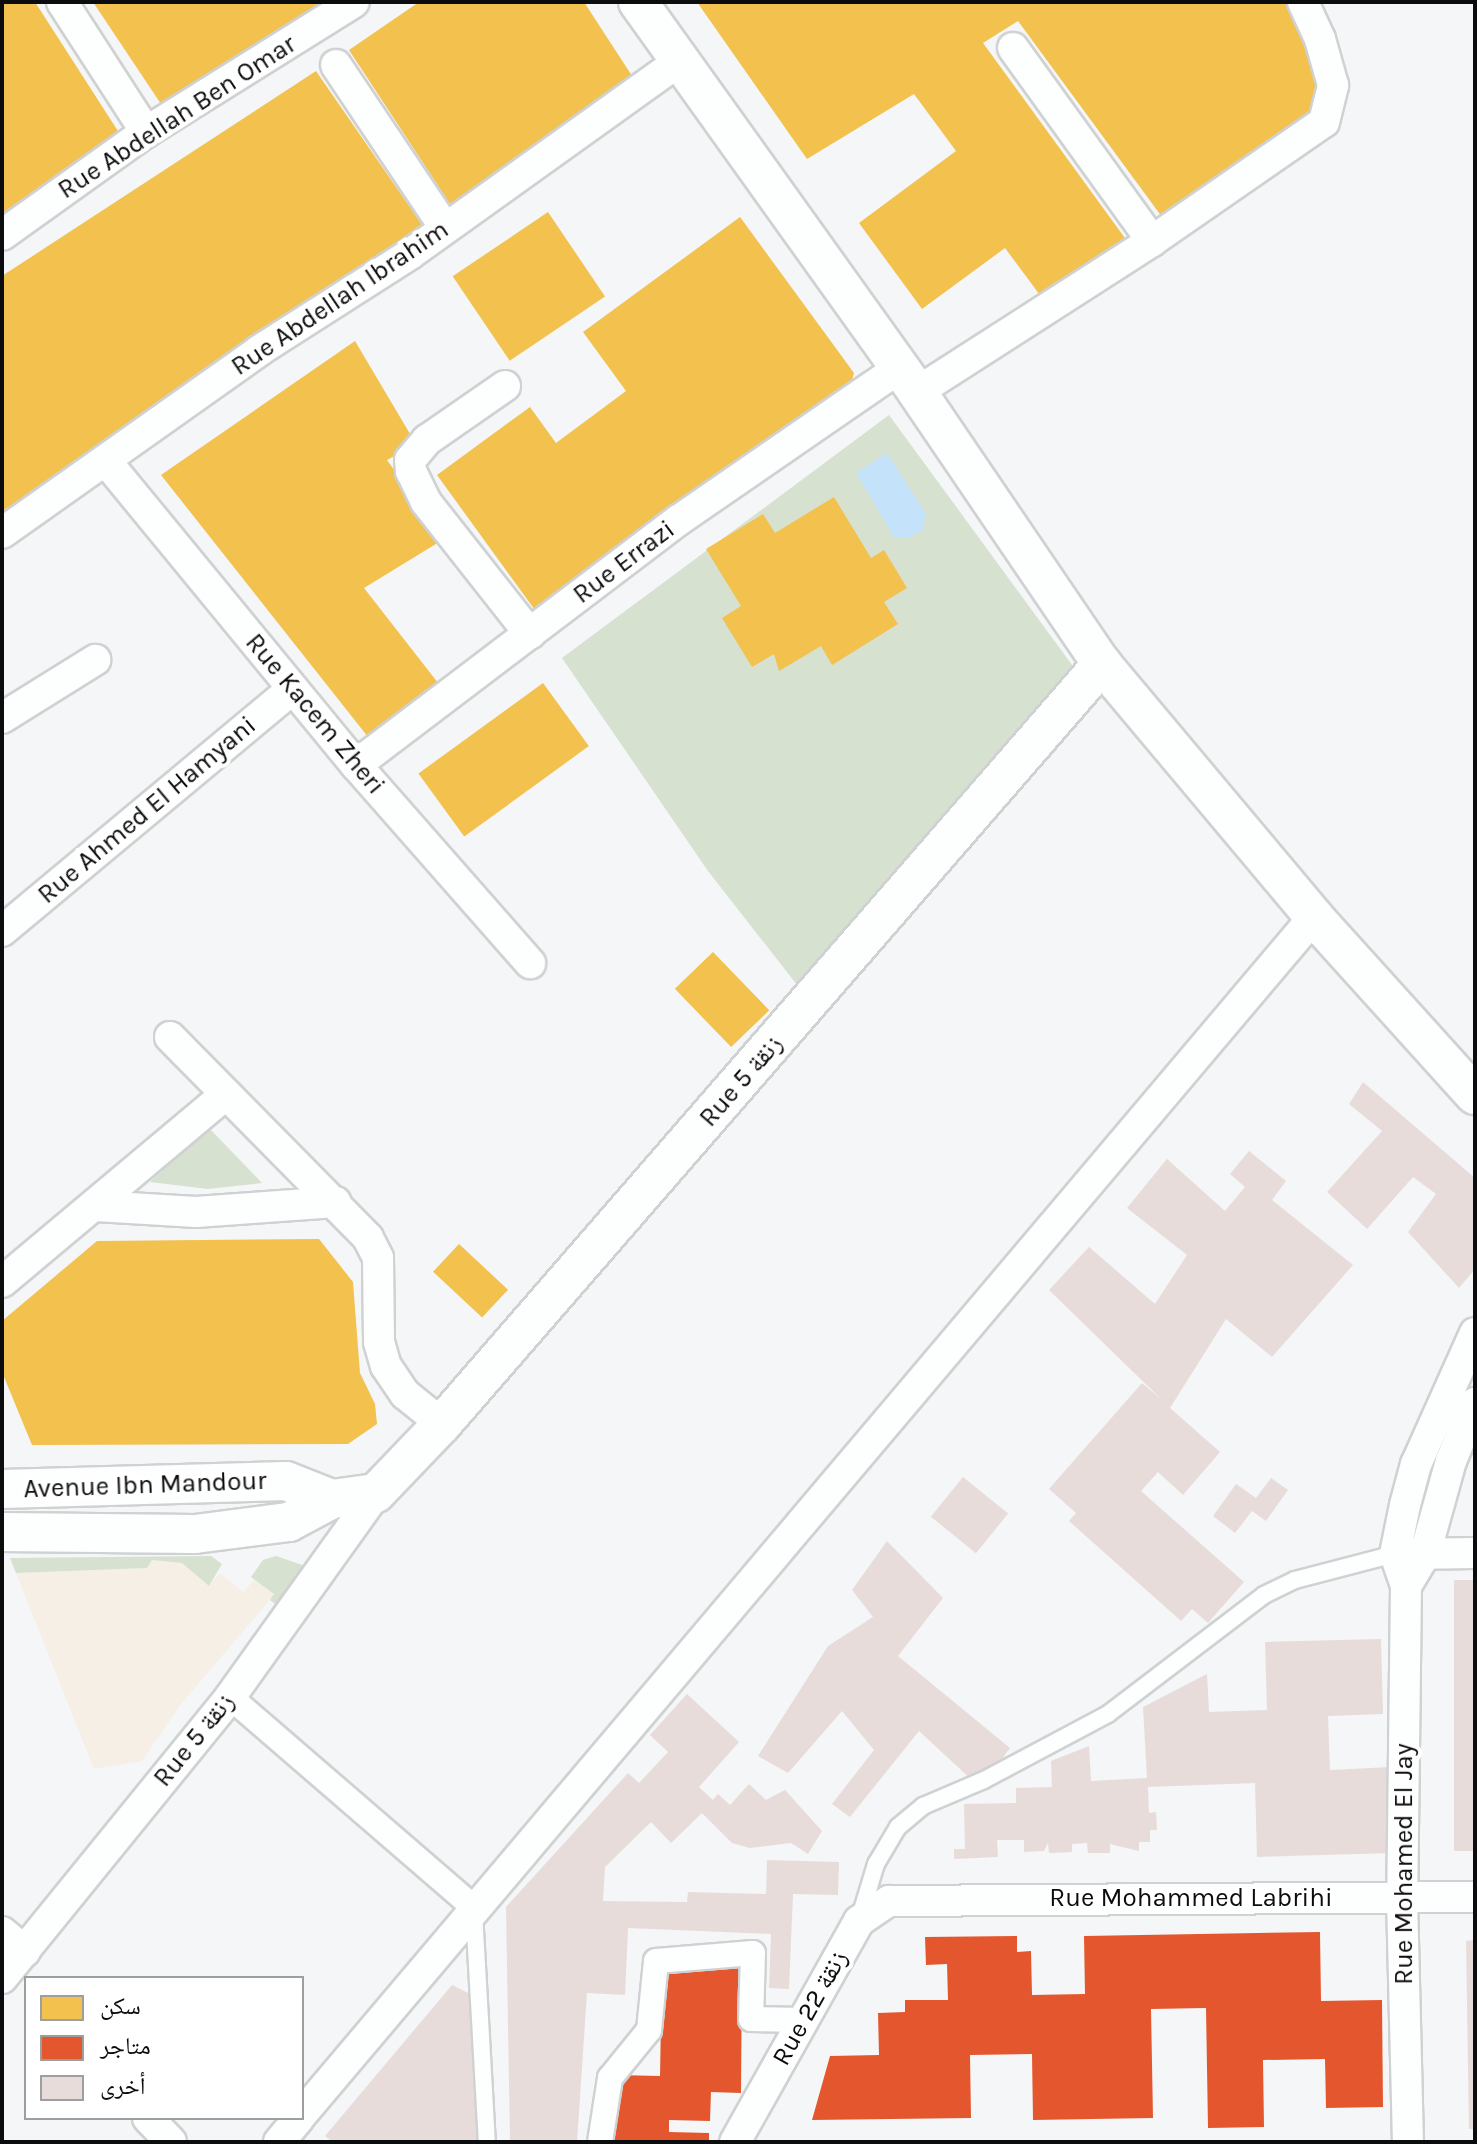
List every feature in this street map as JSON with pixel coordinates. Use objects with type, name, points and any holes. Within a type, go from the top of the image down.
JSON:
[{"type":"street","points":[[62,2],[146,132]]},
{"type":"street","points":[[638,2],[908,380],[1102,664],[1314,917],[1475,1095]]},
{"type":"street","name":"Rue Errazi","points":[[356,765],[679,520],[908,380],[1152,241],[1329,115],[1328,65],[1303,2]]},
{"type":"street","name":"Rue Abdellah Ben Omar","points":[[2,235],[146,132],[352,3]]},
{"type":"street","points":[[1013,48],[1152,241]]},
{"type":"street","name":"Rue Abdellah Ibrahim","points":[[2,533],[260,350],[445,228],[678,62]]},
{"type":"street","points":[[336,65],[445,228]]},
{"type":"street","points":[[505,386],[427,440],[410,460],[411,471],[426,502],[530,634]]},
{"type":"street","name":"Rue Kacem Zheri","points":[[106,461],[356,765],[530,963]]},
{"type":"street","points":[[2,718],[95,660]]},
{"type":"street","name":"Rue 5 زنقة","points":[[12,1965],[230,1697],[376,1493],[442,1424],[1102,664]]},
{"type":"street","name":"Rue Ahmed El Hamyani","points":[[2,931],[292,689]]},
{"type":"street","points":[[304,2111],[473,1907],[1314,917]]},
{"type":"street","points":[[170,1037],[336,1202],[368,1238],[378,1258],[379,1342],[386,1366],[405,1394],[442,1424]]},
{"type":"street","points":[[2,1282],[226,1094]]},
{"type":"street","points":[[96,1206],[196,1212],[336,1202]]},
{"type":"street","name":"Rue Mohamed El Jay","points":[[1408,2142],[1402,1898],[1406,1586],[1416,1464],[1475,1333]]},
{"type":"street","name":"Rue Mohamed El Jay","points":[[1410,1554],[1475,1403]]},
{"type":"street","name":"Avenue Ibn Mandour","points":[[2,1488],[286,1481],[332,1499]]},
{"type":"street","points":[[332,1499],[376,1493]]},
{"type":"street","name":"Avenue Ibn Mandour","points":[[2,1532],[195,1534],[289,1522],[332,1499]]},
{"type":"street","points":[[1410,1554],[1475,1553]]},
{"type":"street","points":[[230,1697],[473,1907]]},
{"type":"street","name":"Rue Mohammed Labrihi","points":[[906,1898],[1475,1897]]},
{"type":"street","name":"Rue 22 زنقة","points":[[735,2142],[859,1921],[873,1908],[906,1898]]},
{"type":"street","points":[[600,2142],[610,2078],[649,2030],[656,1961],[753,1953],[751,2019],[803,2020]]},
{"type":"street","points":[[150,2120],[171,2142]]},
{"type":"street","points":[[279,2142],[297,2120]]},
{"type":"lane","points":[[859,1921],[876,1864],[898,1827],[923,1806],[984,1780],[1108,1714],[1264,1595],[1295,1580],[1410,1554]]},
{"type":"lane","points":[[473,1907],[487,2142]]},
{"type":"shaded area","points":[[152,1560],[182,1563],[209,1586],[220,1573],[243,1592],[256,1578],[274,1595],[181,1704],[142,1761],[94,1769],[16,1573],[147,1568]]},
{"type":"green space","points":[[889,415],[1075,669],[801,990],[708,871],[562,658]]},
{"type":"green space","points":[[209,1128],[262,1183],[208,1189],[150,1182]]},
{"type":"green space","points":[[211,1556],[222,1564],[209,1586],[182,1563],[152,1560],[147,1568],[16,1573],[10,1558]]},
{"type":"green space","points":[[276,1556],[305,1566],[304,1583],[286,1613],[270,1600],[274,1594],[251,1577],[263,1560]]},
{"type":"water","points":[[887,453],[926,514],[922,531],[910,537],[894,537],[856,473]]},
{"type":"building: سكن","points":[[2,2],[35,2],[125,142],[2,221]]},
{"type":"building: سكن","points":[[93,2],[320,2],[321,17],[173,108],[161,104]]},
{"type":"building: سكن","points":[[419,2],[584,2],[636,82],[452,207],[349,50]]},
{"type":"building: سكن","points":[[697,2],[1291,2],[1314,36],[1322,115],[1165,221],[1018,21],[983,43],[1130,245],[1048,306],[1005,248],[922,309],[859,223],[956,151],[914,94],[807,159]]},
{"type":"building: سكن","points":[[316,71],[425,229],[68,473],[2,511],[2,276]]},
{"type":"building: سكن","points":[[548,212],[605,297],[510,361],[453,276]]},
{"type":"building: سكن","points":[[740,217],[854,373],[849,391],[540,617],[437,475],[530,407],[556,443],[626,391],[583,332]]},
{"type":"building: سكن","points":[[355,341],[416,444],[387,460],[444,539],[364,588],[442,688],[372,742],[161,475]]},
{"type":"building: سكن","points":[[834,497],[871,558],[884,550],[907,588],[884,602],[898,624],[832,665],[821,646],[779,671],[774,654],[752,667],[722,618],[741,606],[706,549],[763,514],[775,533]]},
{"type":"building: سكن","points":[[543,683],[589,746],[464,837],[418,774]]},
{"type":"building: سكن","points":[[713,952],[769,1010],[731,1047],[675,989]]},
{"type":"building: سكن","points":[[319,1239],[353,1282],[360,1373],[375,1404],[377,1424],[348,1444],[32,1445],[2,1372],[2,1321],[97,1241]]},
{"type":"building: سكن","points":[[459,1244],[508,1290],[482,1317],[433,1272]]},
{"type":"building: متاجر","points":[[1320,1932],[1321,2001],[1382,2000],[1383,2107],[1326,2108],[1325,2059],[1263,2060],[1264,2127],[1208,2128],[1206,2008],[1151,2009],[1153,2118],[1033,2120],[1032,2054],[970,2055],[971,2118],[812,2120],[830,2056],[879,2055],[878,2013],[905,2012],[905,2000],[948,2000],[947,1964],[926,1965],[925,1937],[1017,1936],[1017,1952],[1031,1951],[1032,1995],[1085,1994],[1084,1936]]},
{"type":"building: متاجر","points":[[662,1965],[742,1966],[741,2093],[711,2092],[710,2121],[669,2120],[669,2132],[709,2133],[709,2142],[614,2142],[615,2075],[660,2076]]},
{"type":"building: أخرى","points":[[1363,1082],[1475,1178],[1475,1269],[1459,1288],[1408,1232],[1436,1194],[1413,1177],[1367,1229],[1327,1192],[1382,1131],[1349,1104]]},
{"type":"building: أخرى","points":[[1249,1151],[1286,1181],[1272,1200],[1353,1265],[1272,1357],[1226,1319],[1170,1408],[1220,1452],[1183,1495],[1158,1472],[1141,1491],[1244,1582],[1208,1623],[1192,1609],[1181,1621],[1069,1521],[1076,1513],[1049,1489],[1142,1383],[1162,1400],[1049,1290],[1089,1247],[1155,1304],[1187,1255],[1127,1208],[1167,1159],[1225,1211],[1245,1187],[1230,1174]]},
{"type":"building: أخرى","points":[[963,1477],[1008,1514],[976,1553],[931,1517]]},
{"type":"building: أخرى","points":[[1271,1478],[1288,1490],[1266,1521],[1252,1511],[1235,1533],[1213,1516],[1236,1484],[1256,1498]]},
{"type":"building: أخرى","points":[[887,1541],[943,1598],[898,1656],[1010,1748],[999,1763],[973,1781],[919,1731],[850,1817],[832,1804],[874,1750],[842,1711],[788,1773],[758,1756],[828,1646],[873,1617],[852,1590]]},
{"type":"building: أخرى","points":[[1454,1580],[1475,1580],[1475,1851],[1454,1851]]},
{"type":"building: أخرى","points":[[1381,1639],[1383,1714],[1328,1716],[1330,1770],[1391,1767],[1393,1853],[1257,1857],[1255,1783],[1148,1787],[1149,1813],[1156,1812],[1157,1830],[1150,1830],[1150,1842],[1139,1842],[1139,1851],[1110,1844],[1110,1853],[1088,1853],[1087,1843],[1072,1844],[1072,1852],[1049,1853],[1048,1843],[1044,1851],[1024,1852],[1024,1840],[997,1840],[998,1857],[954,1859],[954,1849],[965,1849],[964,1804],[1016,1803],[1016,1788],[1052,1787],[1051,1761],[1089,1746],[1091,1781],[1147,1778],[1143,1707],[1207,1674],[1209,1712],[1267,1710],[1265,1642]]},
{"type":"building: أخرى","points":[[687,1694],[739,1742],[699,1787],[713,1800],[718,1794],[730,1805],[749,1784],[766,1800],[785,1790],[822,1831],[808,1854],[791,1843],[750,1848],[732,1843],[702,1813],[671,1843],[651,1822],[605,1867],[603,1901],[687,1902],[688,1892],[766,1894],[767,1860],[839,1862],[838,1895],[793,1894],[789,1989],[769,1988],[771,1934],[628,1928],[625,1995],[587,1993],[577,2142],[510,2142],[506,1907],[628,1773],[639,1783],[668,1752],[650,1735]]},
{"type":"building: أخرى","points":[[1475,1940],[1475,2129],[1469,2129],[1466,1941]]},
{"type":"building: أخرى","points":[[452,1985],[474,1996],[478,2142],[333,2142],[325,2136]]}]
